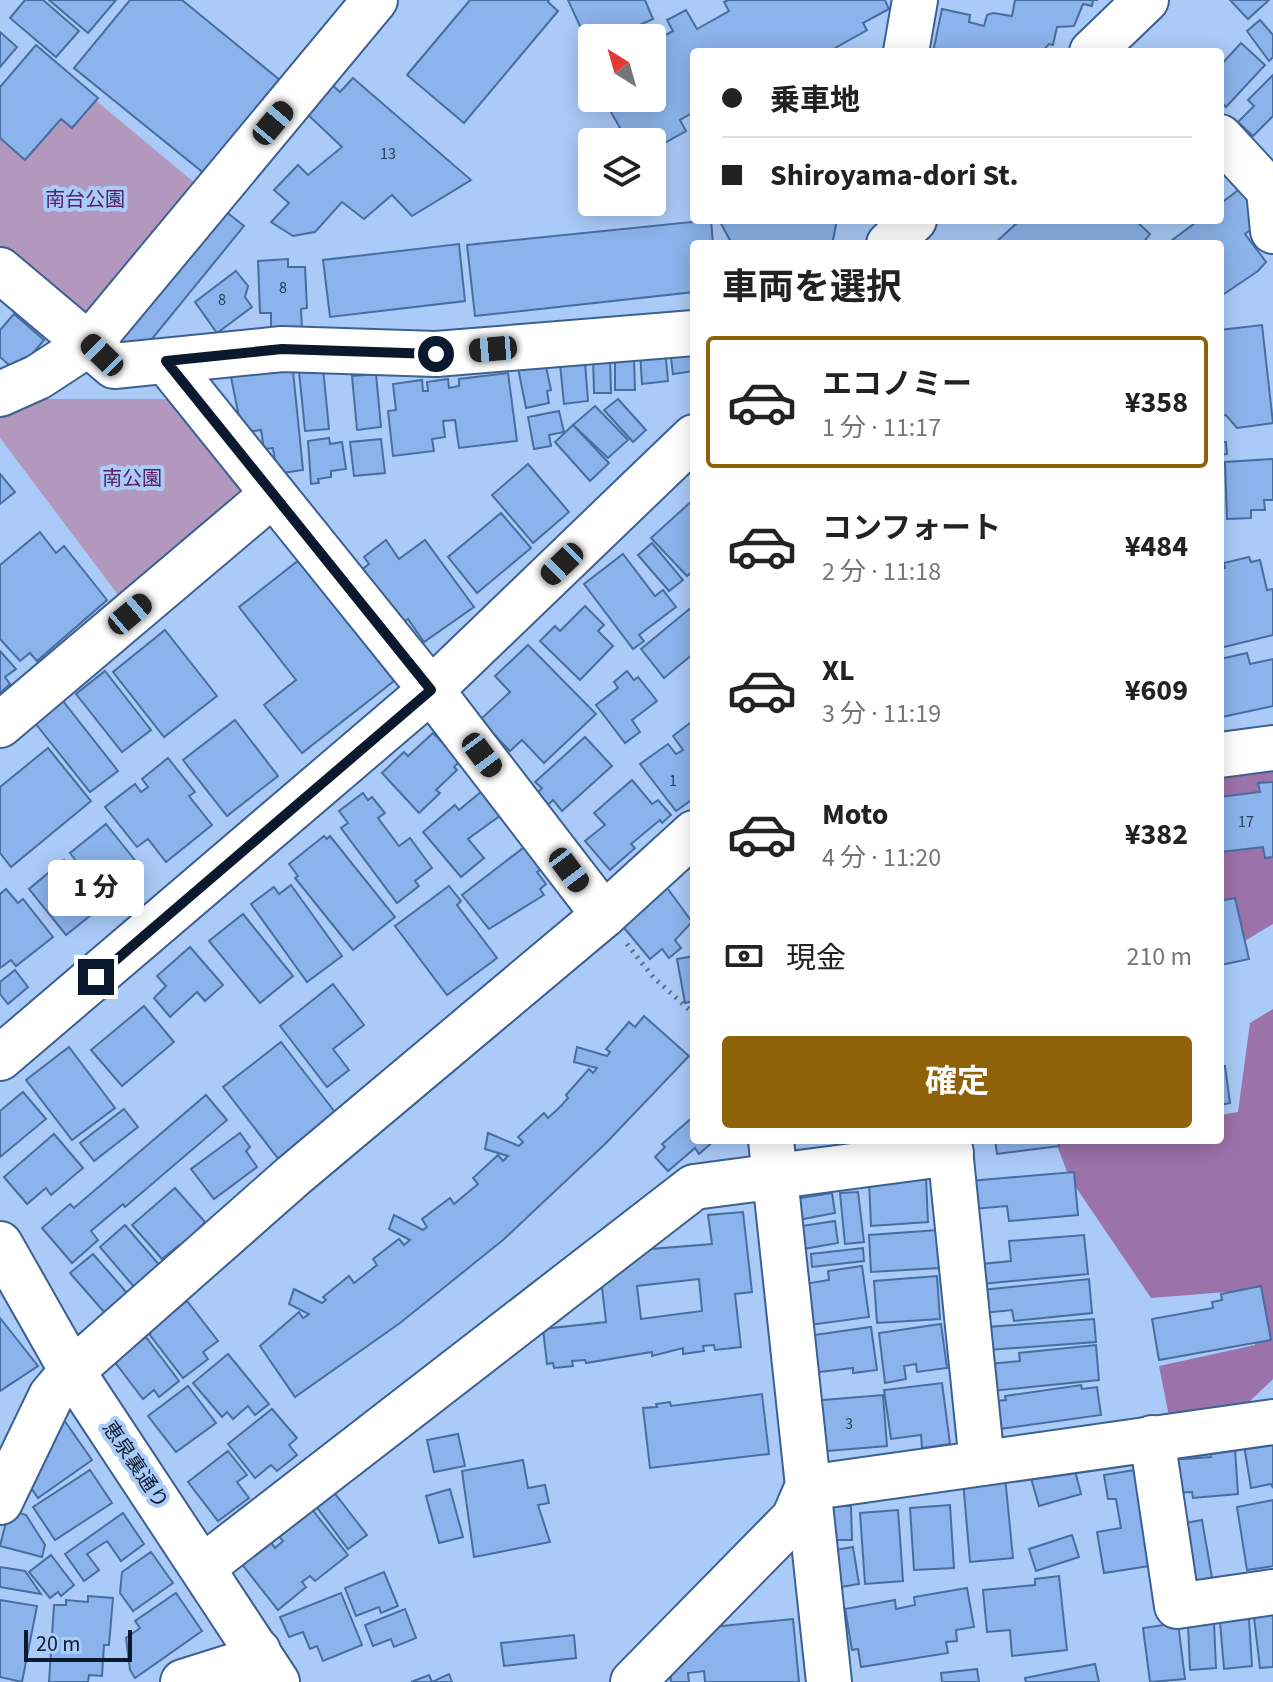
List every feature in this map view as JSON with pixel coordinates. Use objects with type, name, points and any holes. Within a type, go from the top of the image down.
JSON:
[{"type":"street","points":[[0,394],[38,377],[90,343],[375,0]]},
{"type":"street","points":[[907,48],[915,0]]},
{"type":"street","points":[[1224,142],[1272,203]]},
{"type":"street","points":[[893,240],[910,224]]},
{"type":"street","points":[[0,270],[114,366],[282,349],[436,354],[690,333]]},
{"type":"street","points":[[166,361],[431,690],[604,915]]},
{"type":"street","points":[[0,1058],[431,690],[690,441]]},
{"type":"street","points":[[0,725],[273,494]]},
{"type":"street","points":[[1224,754],[1273,748]]},
{"type":"street","points":[[0,1502],[51,1396],[72,1371],[293,1176],[604,915],[690,837]]},
{"type":"street","points":[[203,1567],[694,1187],[773,1158],[950,1147],[982,1463]]},
{"type":"street","points":[[773,1158],[829,1682]]},
{"type":"street","name":"恵泉裏通り","points":[[0,1244],[72,1371],[268,1666]]},
{"type":"street","points":[[807,1488],[1273,1422]]},
{"type":"street","points":[[1152,1438],[1177,1606],[1273,1592]]},
{"type":"street","points":[[633,1682],[794,1518],[807,1488]]},
{"type":"street","points":[[183,1682],[237,1665],[268,1666]]},
{"type":"path","points":[[604,915],[653,977],[690,1010]]},
{"type":"green space","name":"南台公園","points":[[34,49],[202,189],[87,326],[0,253],[0,94]]},
{"type":"green space","name":"南公園","points":[[30,399],[172,399],[247,490],[119,596],[0,438],[0,409]]},
{"type":"shaded area","points":[[1273,767],[1273,924],[1224,954],[1224,776]]},
{"type":"shaded area","points":[[1273,1009],[1273,1379],[1247,1404],[1170,1421],[1159,1366],[1255,1345],[1257,1314],[1239,1291],[1151,1298],[1069,1177],[1057,1144],[1224,1144],[1224,1114],[1238,1112],[1250,1023]]},
{"type":"building","points":[[25,0],[43,0],[79,31],[56,57],[10,18]]},
{"type":"building","points":[[49,0],[116,0],[88,33]]},
{"type":"building","points":[[130,0],[182,0],[281,81],[205,174],[74,68]]},
{"type":"building","points":[[470,0],[549,0],[558,11],[464,123],[407,75]]},
{"type":"building","points":[[568,0],[645,0],[653,19],[642,24],[579,24]]},
{"type":"building","points":[[728,0],[885,0],[889,9],[863,23],[867,30],[835,48],[690,48],[690,114],[680,120],[686,131],[666,142],[666,128],[620,128],[611,112],[666,112],[666,35],[673,31],[667,20],[686,10],[697,29],[729,11],[724,2]]},
{"type":"building","points":[[1015,0],[1093,0],[1092,6],[1083,4],[1074,26],[1057,27],[1053,45],[1049,44],[1046,48],[934,48],[942,9],[970,15],[969,22],[984,26],[987,15],[1012,16]]},
{"type":"building","points":[[1230,0],[1269,0],[1248,19]]},
{"type":"building","points":[[1260,20],[1273,35],[1273,57],[1269,61],[1247,31]]},
{"type":"building","points":[[0,32],[17,47],[0,67]]},
{"type":"building","points":[[1241,43],[1265,65],[1226,107],[1224,105],[1224,62]]},
{"type":"building","points":[[36,45],[98,98],[72,128],[61,119],[25,160],[0,138],[0,87]]},
{"type":"building","points":[[1273,75],[1273,116],[1253,136],[1238,122],[1254,106],[1248,100]]},
{"type":"building","points":[[353,78],[471,180],[412,216],[392,195],[364,219],[342,202],[315,232],[293,236],[271,222],[289,203],[274,190],[298,165],[308,175],[342,147],[303,110],[330,83],[340,92]]},
{"type":"building","points":[[1245,185],[1261,222],[1245,234],[1266,262],[1224,294],[1224,240],[1172,240],[1194,224],[1224,224],[1224,201]]},
{"type":"building","points":[[220,207],[244,226],[138,356],[114,337]]},
{"type":"building","points":[[690,222],[711,224],[713,240],[690,240],[690,292],[475,316],[467,245]]},
{"type":"building","points":[[721,224],[836,224],[833,240],[730,240]]},
{"type":"building","points":[[1016,224],[1139,224],[1150,234],[1145,240],[998,240]]},
{"type":"building","points":[[459,244],[465,301],[330,317],[323,260]]},
{"type":"building","points":[[288,259],[288,267],[305,267],[307,308],[301,309],[302,330],[271,331],[271,313],[260,313],[258,261]]},
{"type":"building","points":[[236,271],[248,286],[245,297],[252,307],[217,333],[195,302]]},
{"type":"building","points":[[14,314],[44,340],[17,372],[0,357],[0,330]]},
{"type":"building","points":[[1262,325],[1273,423],[1237,428],[1224,415],[1224,330]]},
{"type":"building","points":[[690,348],[690,372],[673,374],[670,350]]},
{"type":"building","points":[[665,349],[668,381],[642,384],[640,351]]},
{"type":"building","points":[[610,356],[611,393],[594,393],[593,357]]},
{"type":"building","points":[[615,357],[634,357],[635,390],[615,390]]},
{"type":"building","points":[[292,361],[303,470],[282,473],[281,467],[276,467],[273,448],[264,449],[261,430],[247,432],[247,426],[241,427],[229,367]]},
{"type":"building","points":[[545,362],[551,390],[547,391],[549,403],[526,408],[518,368]]},
{"type":"building","points":[[585,362],[588,401],[564,404],[560,364]]},
{"type":"building","points":[[323,368],[329,429],[305,431],[299,371]]},
{"type":"building","points":[[508,373],[517,441],[459,448],[455,420],[443,421],[445,437],[432,439],[434,451],[393,456],[388,411],[396,410],[393,384],[422,380],[423,391],[428,391],[427,382],[448,379],[449,388],[459,386],[459,379]]},
{"type":"building","points":[[376,374],[381,427],[357,430],[352,376]]},
{"type":"building","points":[[618,399],[646,430],[633,442],[604,410]]},
{"type":"building","points":[[595,406],[628,440],[608,458],[573,425]]},
{"type":"building","points":[[559,411],[564,432],[549,435],[551,446],[534,449],[528,417]]},
{"type":"building","points":[[573,425],[609,463],[590,481],[555,442]]},
{"type":"building","points":[[329,438],[330,444],[342,442],[346,469],[331,471],[331,477],[318,479],[319,483],[311,484],[308,441]]},
{"type":"building","points":[[381,439],[385,473],[354,476],[350,442]]},
{"type":"building","points":[[1273,459],[1273,500],[1264,500],[1265,510],[1251,510],[1251,518],[1227,519],[1225,462]]},
{"type":"building","points":[[528,464],[569,512],[533,543],[492,495]]},
{"type":"building","points":[[0,474],[15,492],[0,504]]},
{"type":"building","points":[[690,503],[690,573],[687,576],[651,538]]},
{"type":"building","points":[[501,513],[531,548],[477,593],[448,557]]},
{"type":"building","points":[[40,532],[56,553],[64,546],[107,600],[37,661],[30,653],[20,661],[0,639],[0,565]]},
{"type":"building","points":[[386,540],[399,559],[425,540],[474,607],[424,642],[408,619],[400,625],[360,571],[369,564],[364,557]]},
{"type":"building","points":[[652,543],[683,580],[669,591],[638,555]]},
{"type":"building","points":[[623,554],[655,596],[663,590],[676,607],[639,635],[644,641],[633,649],[584,584]]},
{"type":"building","points":[[1249,557],[1251,562],[1260,560],[1267,590],[1273,589],[1273,635],[1224,647],[1224,563]]},
{"type":"building","points":[[299,560],[394,681],[302,753],[264,705],[296,680],[239,607]]},
{"type":"building","points":[[585,606],[604,625],[598,631],[613,646],[580,680],[540,641],[555,626],[560,631]]},
{"type":"building","points":[[690,608],[690,656],[664,678],[641,649]]},
{"type":"building","points":[[165,630],[217,696],[164,737],[113,672]]},
{"type":"building","points":[[528,645],[596,714],[544,763],[522,740],[510,751],[480,720],[510,692],[495,676]]},
{"type":"building","points":[[0,651],[16,669],[5,677],[10,684],[0,693]]},
{"type":"building","points":[[1247,653],[1250,664],[1273,659],[1273,706],[1224,717],[1224,658]]},
{"type":"building","points":[[105,671],[151,730],[122,752],[76,694]]},
{"type":"building","points":[[627,671],[634,680],[638,677],[657,701],[632,720],[640,732],[625,743],[596,705],[618,688],[614,682]]},
{"type":"building","points":[[63,701],[118,771],[90,792],[35,723]]},
{"type":"building","points":[[235,720],[278,776],[227,816],[183,760]]},
{"type":"building","points":[[690,723],[690,801],[676,811],[640,764],[668,744],[676,754],[683,750],[673,736]]},
{"type":"building","points":[[433,733],[460,761],[454,767],[457,770],[436,790],[440,793],[419,813],[382,773],[404,752],[408,756]]},
{"type":"building","points":[[585,737],[612,766],[562,811],[553,800],[548,805],[537,793],[542,788],[535,782]]},
{"type":"building","points":[[48,748],[91,801],[11,867],[0,853],[0,787]]},
{"type":"building","points":[[168,758],[195,792],[189,796],[212,825],[166,862],[148,839],[137,847],[105,807],[135,784],[141,792],[148,787],[142,779]]},
{"type":"building","points":[[632,780],[652,804],[658,800],[671,815],[662,823],[660,820],[631,844],[635,848],[610,870],[585,841],[605,825],[594,813]]},
{"type":"building","points":[[1273,782],[1273,857],[1265,858],[1263,847],[1224,852],[1224,796],[1260,792],[1258,783]]},
{"type":"building","points":[[481,792],[501,815],[468,839],[484,858],[461,877],[423,832],[455,805],[459,810]]},
{"type":"building","points":[[363,793],[368,800],[372,797],[385,813],[378,818],[399,846],[410,838],[432,868],[415,881],[419,886],[397,903],[341,828],[348,823],[339,811]]},
{"type":"building","points":[[106,824],[142,869],[104,898],[70,853]]},
{"type":"building","points":[[324,836],[327,839],[330,836],[395,917],[353,950],[295,878],[298,876],[289,864]]},
{"type":"building","points":[[527,845],[544,867],[537,872],[546,884],[540,889],[544,895],[489,929],[462,895]]},
{"type":"building","points":[[64,860],[101,907],[66,935],[29,889]]},
{"type":"building","points":[[291,885],[342,956],[307,982],[251,904],[274,887],[279,894]]},
{"type":"building","points":[[665,885],[690,919],[690,924],[675,940],[681,948],[669,958],[662,949],[650,959],[620,923]]},
{"type":"building","points":[[449,886],[461,901],[457,905],[497,958],[447,995],[395,926]]},
{"type":"building","points":[[6,889],[18,903],[23,899],[53,937],[16,966],[11,960],[0,968],[0,894]]},
{"type":"building","points":[[1235,898],[1249,959],[1224,964],[1224,900]]},
{"type":"building","points":[[243,914],[293,976],[260,1003],[209,941]]},
{"type":"building","points":[[190,947],[223,985],[205,1001],[197,992],[170,1017],[154,998],[166,986],[157,976]]},
{"type":"building","points":[[690,957],[690,1002],[685,1003],[677,959]]},
{"type":"building","points":[[15,970],[28,987],[8,1004],[0,994],[0,982]]},
{"type":"building","points":[[333,984],[364,1025],[333,1049],[349,1070],[327,1087],[280,1026]]},
{"type":"building","points":[[144,1006],[174,1042],[122,1086],[91,1050]]},
{"type":"building","points":[[644,1016],[689,1056],[606,1143],[503,1240],[400,1323],[295,1397],[260,1346],[299,1312],[303,1318],[309,1314],[289,1304],[294,1289],[322,1303],[326,1300],[323,1297],[349,1276],[354,1283],[377,1265],[373,1259],[399,1239],[404,1245],[410,1240],[389,1229],[394,1215],[423,1230],[427,1227],[422,1219],[450,1198],[454,1204],[478,1184],[473,1178],[498,1155],[503,1161],[508,1156],[485,1149],[488,1133],[519,1146],[523,1142],[518,1137],[544,1113],[548,1118],[568,1098],[566,1095],[589,1069],[593,1073],[597,1068],[574,1062],[577,1047],[607,1056],[610,1052],[606,1049],[629,1022],[635,1027]]},
{"type":"building","points":[[281,1042],[338,1116],[280,1161],[223,1087]]},
{"type":"building","points":[[69,1047],[115,1108],[72,1140],[26,1080]]},
{"type":"building","points":[[1224,1066],[1225,1066],[1230,1103],[1224,1104]]},
{"type":"building","points":[[23,1092],[46,1119],[0,1157],[0,1111]]},
{"type":"building","points":[[206,1095],[227,1120],[125,1207],[123,1204],[91,1231],[98,1240],[72,1263],[42,1228],[70,1204],[74,1208]]},
{"type":"building","points":[[124,1109],[138,1127],[94,1161],[80,1143]]},
{"type":"building","points":[[690,1120],[690,1144],[710,1144],[699,1154],[695,1148],[668,1171],[655,1157],[665,1147],[662,1144]]},
{"type":"building","points":[[240,1133],[250,1147],[246,1151],[257,1167],[214,1199],[191,1169]]},
{"type":"building","points":[[54,1134],[83,1168],[51,1195],[46,1188],[27,1204],[4,1177]]},
{"type":"building","points":[[996,1144],[1059,1144],[1059,1146],[997,1154]]},
{"type":"building","points":[[1074,1172],[1078,1215],[1009,1221],[1007,1206],[973,1209],[970,1181]]},
{"type":"building","points":[[926,1178],[928,1222],[871,1226],[869,1181]]},
{"type":"building","points":[[175,1188],[205,1222],[182,1248],[179,1245],[162,1259],[132,1225]]},
{"type":"building","points":[[858,1192],[864,1242],[845,1244],[840,1193]]},
{"type":"building","points":[[832,1193],[835,1213],[798,1220],[795,1199]]},
{"type":"building","points":[[743,1212],[752,1292],[735,1294],[741,1347],[715,1350],[714,1345],[703,1346],[704,1351],[683,1354],[683,1348],[652,1356],[652,1352],[586,1363],[585,1360],[572,1361],[573,1366],[554,1368],[553,1363],[547,1364],[543,1329],[606,1322],[602,1288],[611,1267],[638,1250],[712,1244],[708,1215]],"holes":[[[699,1279],[702,1311],[641,1319],[637,1286]]]},
{"type":"building","points":[[835,1221],[838,1243],[798,1250],[795,1227]]},
{"type":"building","points":[[125,1225],[161,1267],[135,1288],[100,1247]]},
{"type":"building","points":[[938,1230],[940,1268],[871,1272],[869,1235]]},
{"type":"building","points":[[1084,1235],[1088,1274],[982,1284],[981,1264],[1011,1261],[1009,1241]]},
{"type":"building","points":[[863,1248],[864,1261],[812,1267],[811,1254]]},
{"type":"building","points":[[93,1254],[127,1293],[105,1313],[70,1273]]},
{"type":"building","points":[[862,1266],[869,1317],[810,1325],[804,1284],[829,1280],[828,1271]]},
{"type":"building","points":[[937,1276],[940,1319],[877,1323],[874,1281]]},
{"type":"building","points":[[1089,1279],[1092,1313],[1014,1321],[1012,1310],[984,1313],[982,1290]]},
{"type":"building","points":[[1261,1286],[1271,1340],[1159,1360],[1152,1319],[1213,1308],[1212,1302],[1222,1300],[1221,1294]]},
{"type":"building","points":[[187,1301],[218,1341],[203,1352],[208,1359],[183,1378],[150,1335],[152,1328]]},
{"type":"building","points":[[0,1318],[38,1366],[0,1391]]},
{"type":"building","points":[[1094,1319],[1096,1342],[988,1350],[987,1327]]},
{"type":"building","points":[[941,1324],[947,1368],[917,1372],[916,1364],[904,1366],[906,1379],[885,1383],[879,1333]]},
{"type":"building","points":[[871,1327],[877,1370],[853,1373],[853,1368],[812,1373],[807,1336]]},
{"type":"building","points":[[146,1337],[179,1381],[159,1397],[154,1390],[143,1399],[114,1361]]},
{"type":"building","points":[[1096,1345],[1099,1380],[991,1391],[989,1364],[1020,1361],[1019,1353]]},
{"type":"building","points":[[228,1354],[269,1404],[255,1415],[248,1406],[233,1419],[227,1412],[222,1417],[193,1383]]},
{"type":"building","points":[[942,1383],[950,1444],[922,1448],[921,1435],[891,1439],[884,1390]]},
{"type":"building","points":[[1081,1385],[1082,1389],[1097,1387],[1101,1415],[999,1429],[996,1401],[1006,1400],[1005,1396]]},
{"type":"building","points":[[188,1386],[216,1423],[176,1452],[148,1416]]},
{"type":"building","points":[[762,1394],[769,1454],[650,1468],[643,1408],[670,1402],[671,1406]]},
{"type":"building","points":[[883,1395],[887,1446],[815,1452],[811,1401]]},
{"type":"building","points":[[272,1409],[297,1438],[289,1445],[297,1455],[277,1471],[271,1465],[255,1478],[228,1444]]},
{"type":"building","points":[[64,1420],[92,1460],[38,1498],[27,1482]]},
{"type":"building","points":[[458,1434],[465,1466],[434,1472],[427,1440]]},
{"type":"building","points":[[1273,1440],[1273,1488],[1271,1484],[1251,1488],[1244,1445]]},
{"type":"building","points":[[1235,1449],[1238,1494],[1193,1498],[1192,1492],[1172,1493],[1169,1460],[1211,1457],[1210,1451]]},
{"type":"building","points":[[228,1451],[247,1475],[237,1482],[249,1498],[218,1521],[188,1482]]},
{"type":"building","points":[[523,1460],[528,1488],[545,1485],[549,1503],[538,1505],[550,1542],[474,1557],[462,1471]]},
{"type":"building","points":[[1074,1467],[1081,1494],[1039,1506],[1031,1478]]},
{"type":"building","points":[[90,1470],[112,1503],[55,1540],[33,1507]]},
{"type":"building","points":[[1135,1470],[1156,1565],[1104,1573],[1097,1532],[1121,1528],[1116,1499],[1108,1499],[1104,1475]]},
{"type":"building","points":[[1005,1477],[1013,1558],[970,1562],[963,1481]]},
{"type":"building","points":[[450,1489],[463,1537],[439,1543],[426,1496]]},
{"type":"building","points":[[333,1491],[367,1535],[348,1549],[315,1505]]},
{"type":"building","points":[[1273,1500],[1273,1566],[1247,1570],[1237,1507]]},
{"type":"building","points":[[950,1505],[954,1568],[914,1570],[910,1508]]},
{"type":"building","points":[[833,1506],[851,1506],[852,1540],[834,1540]]},
{"type":"building","points":[[311,1508],[348,1555],[315,1581],[310,1576],[302,1582],[306,1587],[278,1610],[241,1563],[270,1541],[275,1548],[283,1541],[277,1534]]},
{"type":"building","points":[[9,1510],[26,1515],[45,1545],[42,1557],[0,1546]]},
{"type":"building","points":[[898,1510],[903,1581],[865,1584],[860,1513]]},
{"type":"building","points":[[123,1513],[144,1544],[121,1561],[107,1541],[87,1554],[99,1570],[84,1581],[65,1554]]},
{"type":"building","points":[[1202,1520],[1212,1578],[1185,1583],[1175,1525]]},
{"type":"building","points":[[1072,1535],[1079,1557],[1036,1571],[1029,1549]]},
{"type":"building","points":[[853,1547],[859,1584],[841,1587],[835,1550]]},
{"type":"building","points":[[151,1552],[173,1583],[133,1611],[120,1593],[122,1572]]},
{"type":"building","points":[[51,1555],[74,1585],[61,1596],[58,1592],[50,1598],[29,1572]]},
{"type":"building","points":[[0,1567],[25,1571],[41,1594],[0,1587]]},
{"type":"building","points":[[384,1572],[398,1606],[381,1613],[379,1607],[356,1616],[345,1588]]},
{"type":"building","points":[[1059,1576],[1067,1650],[1012,1656],[1010,1630],[987,1632],[983,1590],[1035,1585],[1035,1579]]},
{"type":"building","points":[[967,1588],[974,1627],[956,1630],[957,1641],[946,1642],[948,1653],[861,1667],[858,1649],[852,1650],[845,1609],[895,1600],[896,1609],[915,1605],[914,1597]]},
{"type":"building","points":[[176,1593],[202,1631],[135,1678],[130,1670],[126,1638],[140,1628],[135,1621]]},
{"type":"building","points":[[341,1593],[362,1645],[323,1661],[317,1646],[310,1649],[303,1632],[289,1637],[280,1617]]},
{"type":"building","points":[[88,1596],[113,1598],[109,1645],[104,1645],[102,1676],[89,1675],[88,1682],[49,1682],[54,1605],[66,1605],[66,1600],[88,1602]]},
{"type":"building","points":[[0,1600],[37,1606],[22,1682],[0,1677]]},
{"type":"building","points":[[1273,1606],[1273,1667],[1260,1668],[1253,1609]]},
{"type":"building","points":[[405,1609],[416,1638],[394,1647],[391,1639],[373,1646],[365,1625]]},
{"type":"building","points":[[793,1619],[799,1682],[705,1682],[704,1671],[688,1673],[689,1682],[671,1682],[670,1672],[712,1627]]},
{"type":"building","points":[[1249,1619],[1252,1666],[1224,1669],[1220,1622]]},
{"type":"building","points":[[1178,1623],[1185,1679],[1150,1682],[1143,1628]]},
{"type":"building","points":[[1214,1623],[1216,1668],[1190,1670],[1188,1624]]},
{"type":"building","points":[[574,1635],[576,1658],[504,1666],[501,1643]]},
{"type":"building","points":[[1095,1664],[1099,1682],[1026,1682],[1025,1678]]},
{"type":"building","points":[[977,1669],[979,1682],[942,1682],[941,1673]]},
{"type":"building","points":[[449,1674],[452,1682],[432,1682]]},
{"type":"building","points":[[429,1675],[432,1682],[411,1682]]},
{"type":"route","points":[[96,977],[431,690],[166,361],[282,349],[436,354]]}]
